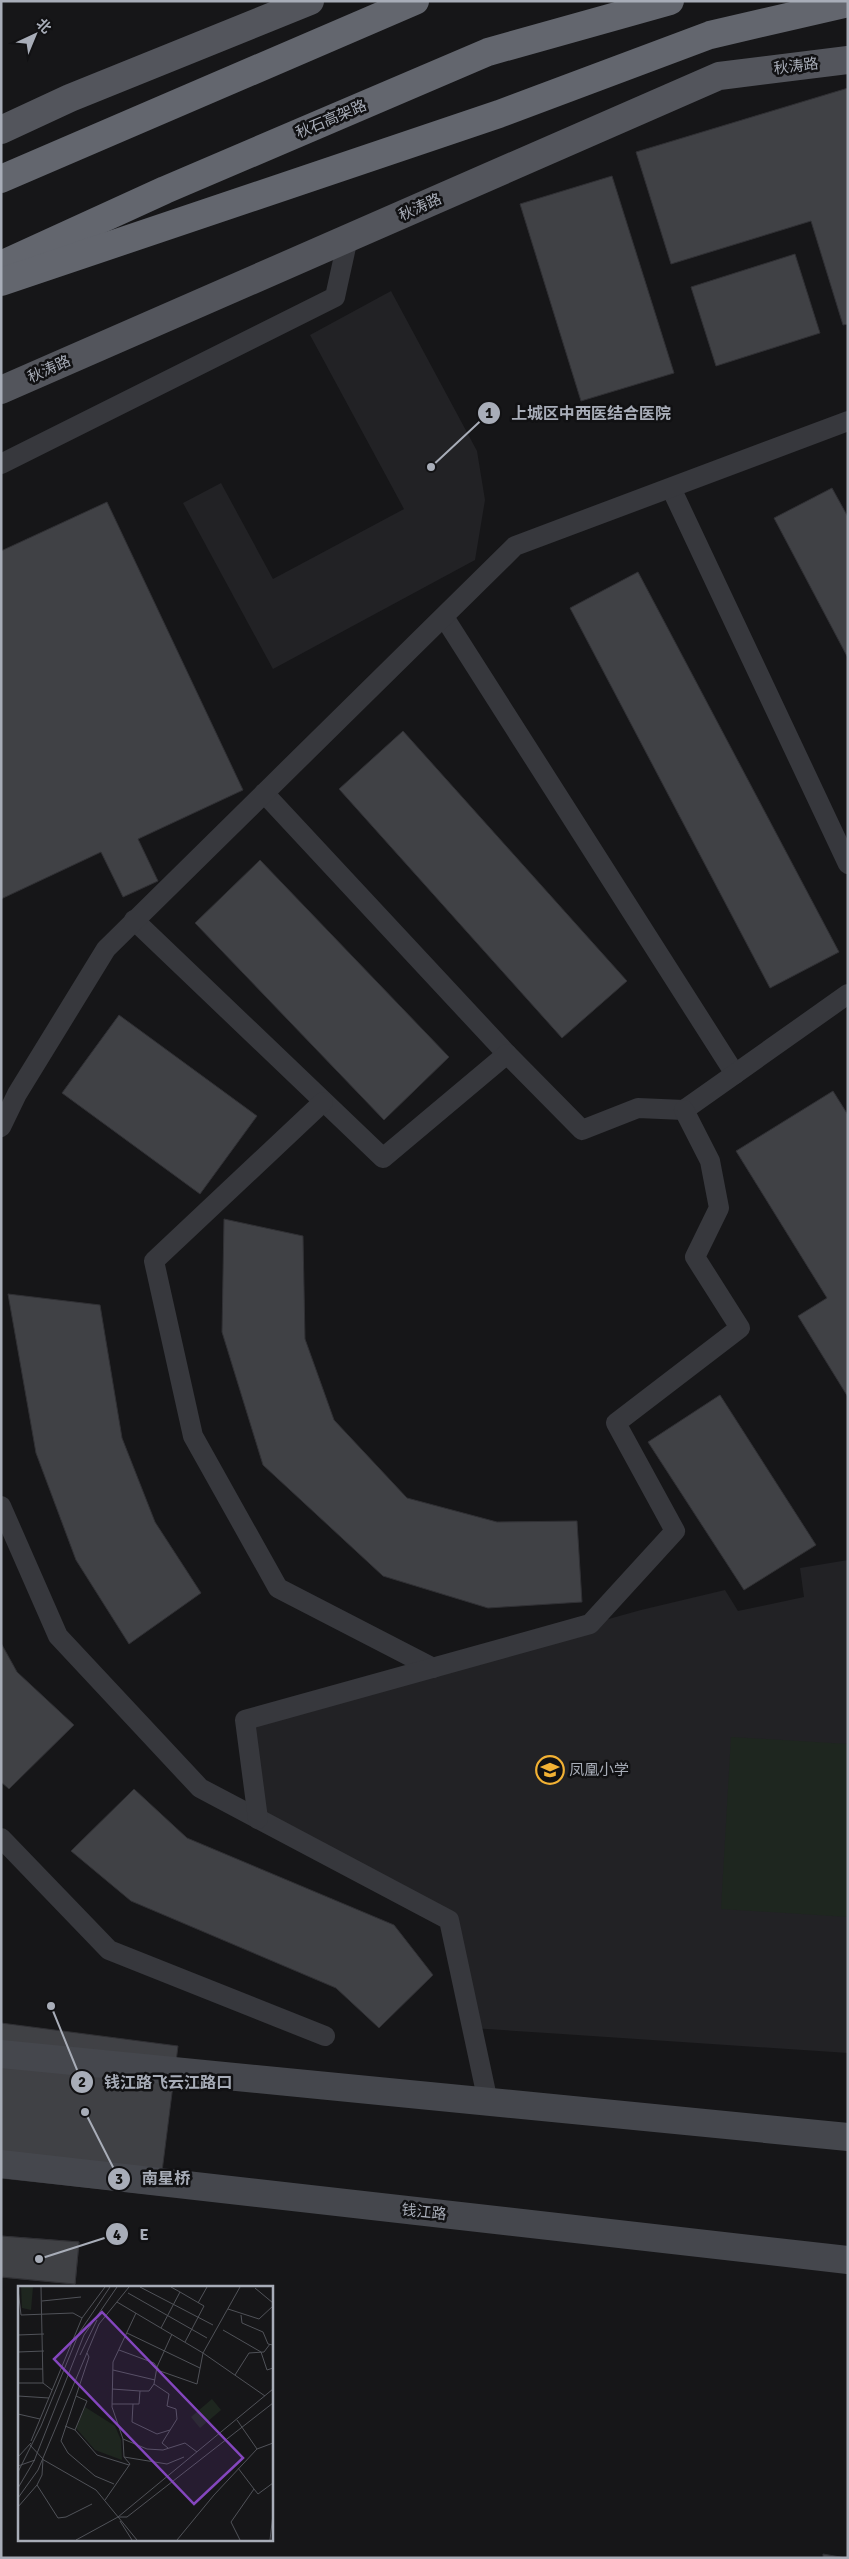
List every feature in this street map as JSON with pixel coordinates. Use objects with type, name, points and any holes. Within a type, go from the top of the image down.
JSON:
[{"type":"highway","points":[[1,179],[415,1]]},
{"type":"highway","name":"秋石高架路","points":[[1,265],[165,190],[488,52],[670,1]]},
{"type":"highway","points":[[1,282],[499,114],[710,36],[848,4]]},
{"type":"main road","points":[[1,130],[70,98],[310,1]]},
{"type":"main road","name":"秋涛路","points":[[1,390],[718,76],[848,60]]},
{"type":"main road","points":[[1,2054],[848,2138]]},
{"type":"main road","name":"钱江路","points":[[1,2164],[848,2260]]},
{"type":"lane","points":[[1,464],[335,297],[348,238]]},
{"type":"lane","points":[[1,1127],[17,1094],[106,949],[515,546],[848,421]]},
{"type":"lane","points":[[671,488],[848,864]]},
{"type":"lane","points":[[444,617],[735,1074]]},
{"type":"lane","points":[[264,793],[507,1054],[582,1130],[638,1108],[684,1110],[848,994]]},
{"type":"lane","points":[[134,920],[383,1158],[507,1054]]},
{"type":"lane","points":[[323,1102],[154,1261],[193,1436],[278,1588],[433,1668]]},
{"type":"lane","points":[[258,1819],[245,1720],[590,1624],[675,1531],[616,1423],[740,1328],[695,1257],[719,1208],[710,1161],[684,1110]]},
{"type":"lane","points":[[1,1506],[58,1636],[200,1788],[449,1920],[488,2102]]},
{"type":"lane","points":[[1,1838],[109,1950],[325,2036]]},
{"type":"shaded area","points":[[391,291],[477,451],[485,500],[475,560],[273,669],[183,503],[221,483],[273,579],[404,509],[310,335]]},
{"type":"shaded area","name":"凤凰小学","points":[[848,1560],[848,2053],[472,2028],[449,1920],[258,1819],[245,1720],[641,1610],[725,1590],[738,1611],[804,1597],[800,1568]]},
{"type":"shaded area","points":[[731,1737],[848,1744],[848,1917],[721,1909]]},
{"type":"building","points":[[848,88],[848,324],[843,325],[811,221],[671,264],[636,152]]},
{"type":"building","points":[[612,176],[674,373],[581,401],[520,204]]},
{"type":"building","points":[[795,254],[820,333],[716,366],[691,287]]},
{"type":"building","points":[[832,488],[848,517],[848,658],[774,518]]},
{"type":"building","points":[[107,502],[243,790],[138,839],[158,881],[123,897],[101,852],[1,899],[1,551]]},
{"type":"building","points":[[638,572],[839,952],[770,988],[570,608]]},
{"type":"building","points":[[403,731],[627,981],[562,1038],[339,789]]},
{"type":"building","points":[[260,860],[449,1057],[384,1120],[195,923]]},
{"type":"building","points":[[119,1015],[257,1116],[200,1194],[62,1093]]},
{"type":"building","points":[[833,1091],[848,1115],[848,1397],[798,1316],[827,1298],[736,1151]]},
{"type":"building","points":[[224,1219],[303,1236],[305,1339],[334,1420],[407,1498],[497,1522],[577,1521],[582,1602],[488,1608],[383,1576],[263,1465],[222,1332]]},
{"type":"building","points":[[8,1294],[100,1305],[122,1438],[155,1522],[201,1593],[129,1644],[76,1560],[36,1453]]},
{"type":"building","points":[[720,1395],[816,1545],[744,1590],[648,1442]]},
{"type":"building","points":[[1,1643],[17,1672],[74,1725],[9,1789],[1,1782]]},
{"type":"building","points":[[134,1789],[187,1838],[394,1925],[433,1975],[379,2028],[336,1988],[131,1901],[71,1851]]},
{"type":"building","points":[[1,2023],[178,2046],[159,2195],[1,2178]]},
{"type":"building","points":[[1,2236],[79,2242],[75,2284],[1,2277]]},
{"type":"building","points":[[1,2236],[79,2242],[75,2284],[1,2277]]},
{"type":"building","points":[[823,2554],[846,2558],[823,2558]]},
{"type":"place","name":"上城区中西医结合医院","points":[[431,467]]},
{"type":"place","name":"凤凰小学","points":[[550,1770]]},
{"type":"place","name":"钱江路飞云江路口","points":[[51,2006]]},
{"type":"place","name":"南星桥","points":[[85,2112]]},
{"type":"place","name":"E","points":[[39,2259]]}]
